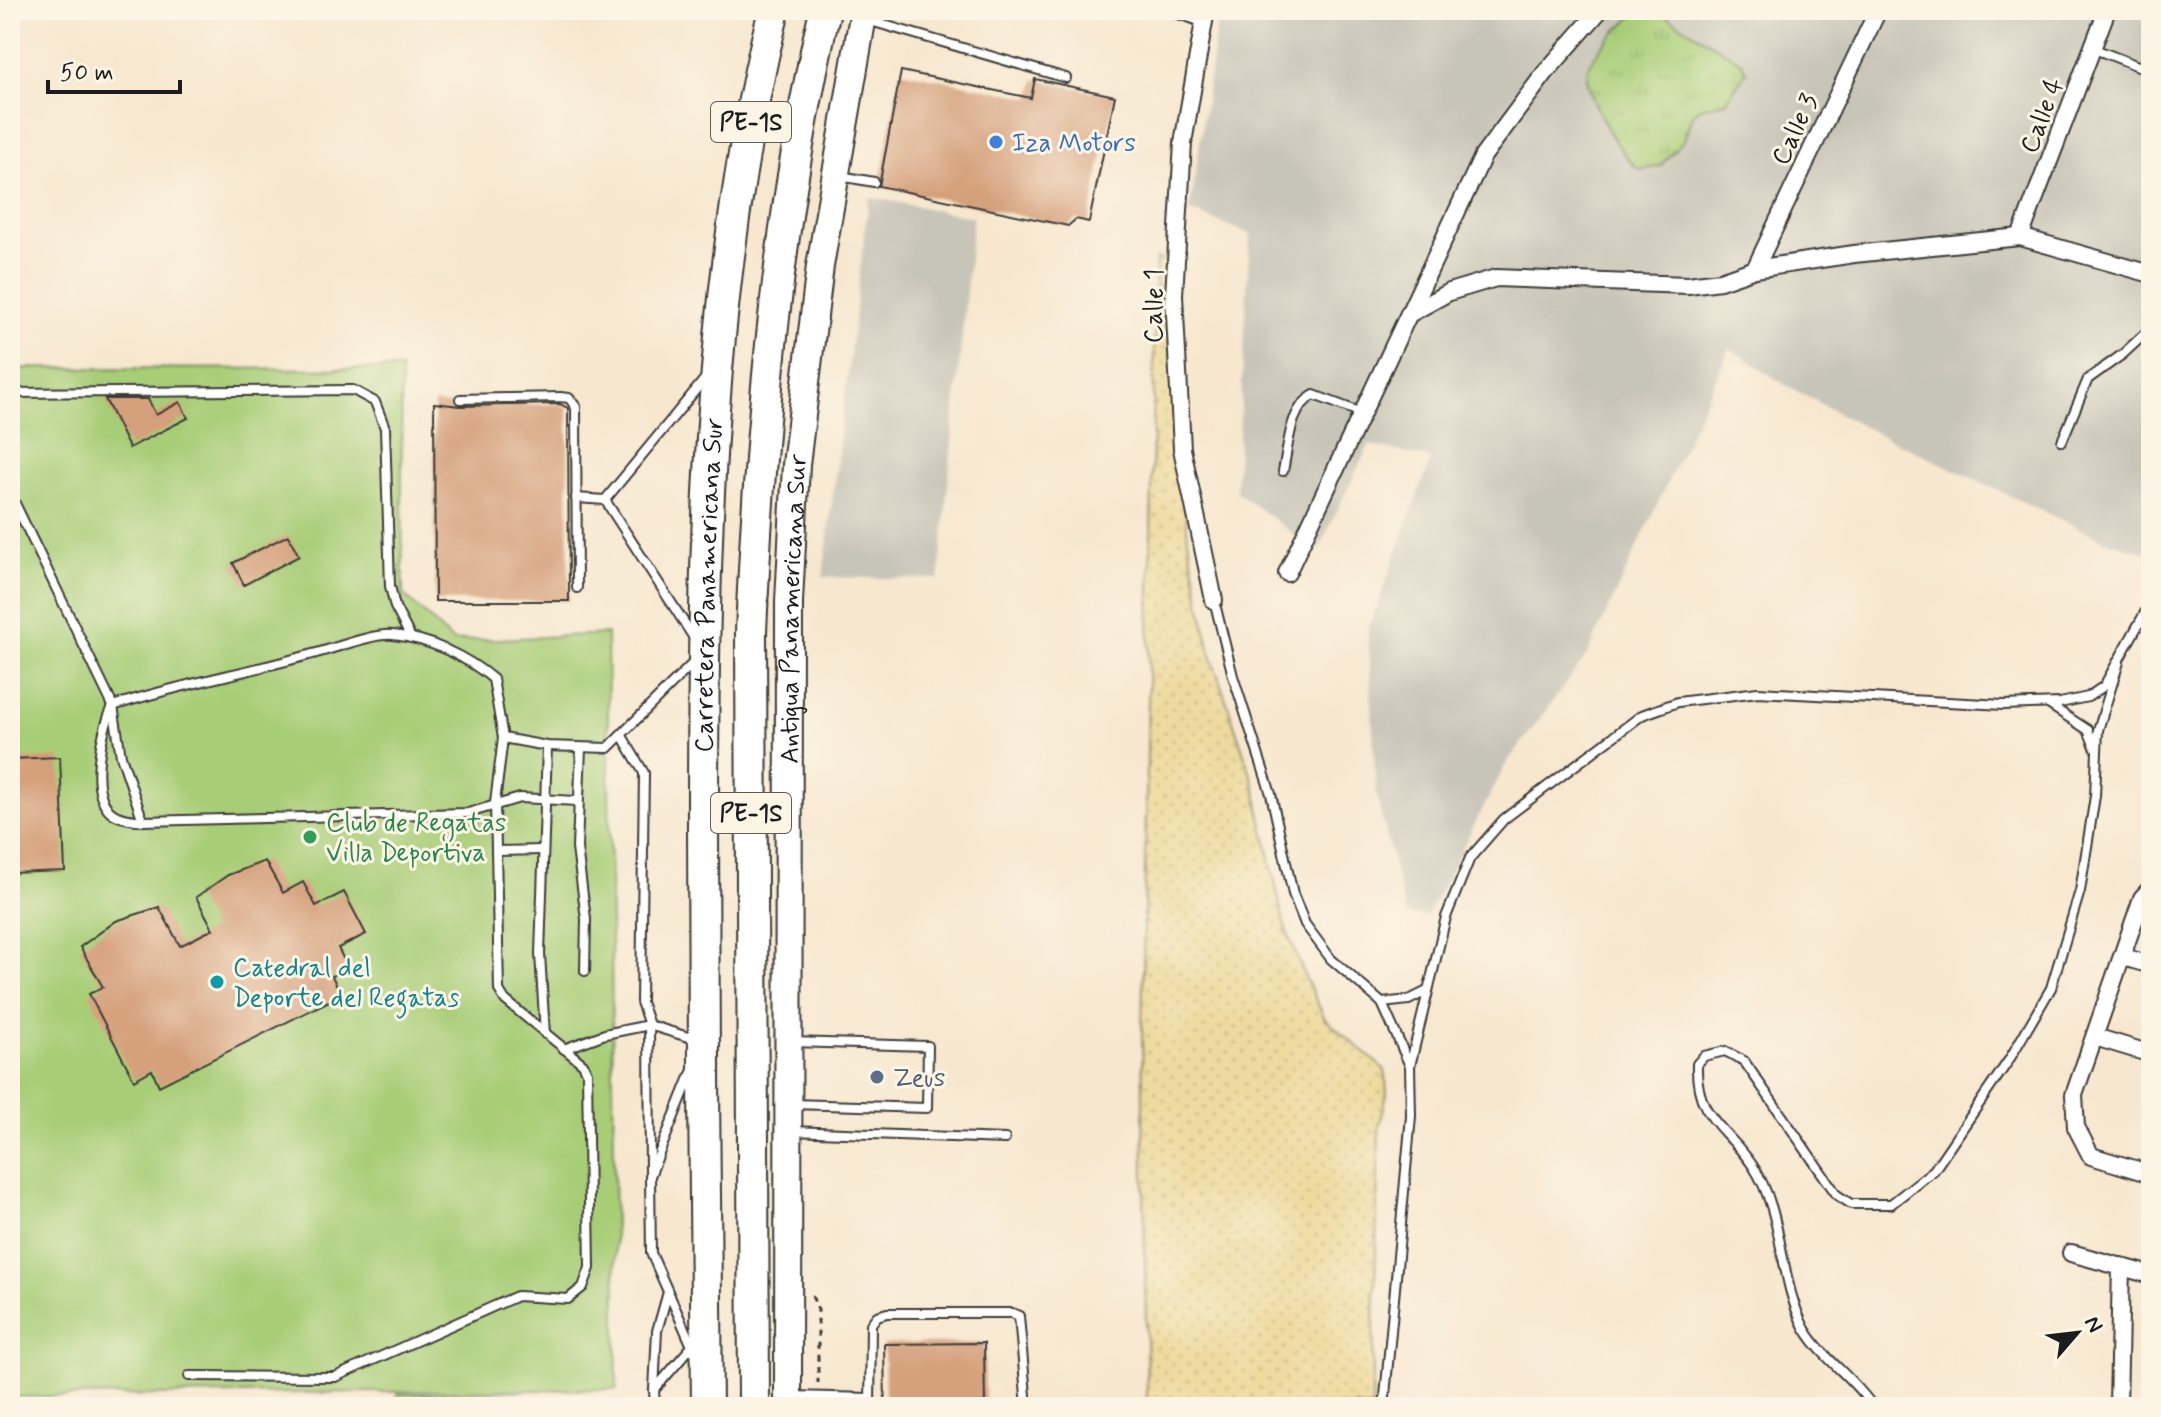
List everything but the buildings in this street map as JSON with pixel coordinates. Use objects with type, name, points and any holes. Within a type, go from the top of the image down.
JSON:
[{"type":"highway","name":"Carretera Panamericana Sur","points":[[707,1393],[699,1337],[704,1042],[705,535],[716,366],[730,234],[774,10]]},
{"type":"highway","name":"Carretera Panamericana Sur","points":[[754,1407],[751,632],[755,531],[767,372],[785,221],[825,10]]},
{"type":"main road","name":"Antigua Panamericana Sur","points":[[788,1402],[788,633],[796,465],[820,266],[863,14]]},
{"type":"street","points":[[1179,10],[1204,14]]},
{"type":"street","points":[[1287,573],[1483,156],[1545,73],[1600,10]]},
{"type":"street","name":"Calle 3","points":[[1755,269],[1878,10]]},
{"type":"street","name":"Calle 4","points":[[2020,237],[2107,10]]},
{"type":"street","name":"Calle 1","points":[[1204,14],[1183,143],[1174,295],[1182,449],[1214,600]]},
{"type":"street","points":[[1411,313],[1449,292],[1496,278],[1688,285],[1720,281],[1755,269],[1854,254],[2020,237],[2151,274]]},
{"type":"street","points":[[2151,888],[2142,898],[2074,1095],[2076,1127],[2091,1156],[2151,1174]]},
{"type":"street","points":[[2123,957],[2151,965]]},
{"type":"street","points":[[2095,1037],[2151,1054]]},
{"type":"street","points":[[2071,1253],[2151,1275]]},
{"type":"street","points":[[2118,1407],[2121,1266]]},
{"type":"lane","points":[[863,14],[1066,78]]},
{"type":"lane","points":[[2092,48],[2151,71]]},
{"type":"lane","points":[[835,176],[874,182]]},
{"type":"lane","points":[[2062,441],[2088,379],[2123,354],[2151,328]]},
{"type":"lane","points":[[605,500],[716,366]]},
{"type":"lane","points":[[10,393],[353,390],[375,402],[385,428],[390,586],[395,607],[411,638]]},
{"type":"lane","points":[[1283,471],[1297,407],[1306,399],[1314,395],[1363,414]]},
{"type":"lane","points":[[460,399],[569,398],[576,407],[577,588]]},
{"type":"lane","points":[[10,493],[113,706],[121,756],[143,821]]},
{"type":"lane","points":[[576,498],[605,500]]},
{"type":"lane","points":[[503,738],[547,746],[608,748],[703,652],[605,500]]},
{"type":"lane","points":[[1214,600],[1233,676],[1271,794],[1293,894],[1305,924],[1331,959],[1382,1003],[1410,1066]]},
{"type":"lane","points":[[1384,1407],[1411,1116],[1410,1066],[1446,917],[1470,858],[1504,819],[1642,715],[1678,702],[1758,692],[2004,705],[2047,704],[2088,697],[2104,686],[2151,602]]},
{"type":"lane","points":[[189,1376],[335,1377],[517,1296],[568,1299],[583,1287],[590,1268],[587,1072],[583,1064],[505,1000],[499,990],[495,803],[503,738],[493,679],[478,666],[411,638],[389,634],[161,690],[113,706],[101,730],[101,794],[108,809],[119,817],[143,821],[468,813],[495,803],[520,798],[577,801]]},
{"type":"lane","points":[[1873,1407],[1804,1327],[1767,1198],[1754,1167],[1710,1120],[1700,1098],[1697,1064],[1704,1056],[1725,1051],[1744,1061],[1837,1195],[1851,1204],[1891,1204],[1909,1193],[1934,1170],[1956,1143],[2051,988],[2080,891],[2095,796],[2098,730],[2119,662]]},
{"type":"lane","points":[[2047,704],[2088,730],[2097,752]]},
{"type":"lane","points":[[621,734],[644,773],[641,992],[649,1025],[651,1253],[668,1292],[699,1337],[654,1390]]},
{"type":"lane","points":[[545,1034],[540,954],[547,746]]},
{"type":"lane","points":[[581,748],[577,848],[586,919],[585,971]]},
{"type":"lane","points":[[496,851],[542,850]]},
{"type":"lane","points":[[1382,1003],[1396,1003],[1427,991]]},
{"type":"lane","points":[[564,1049],[605,1034],[649,1025],[704,1042],[650,1176]]},
{"type":"lane","points":[[787,1042],[928,1046],[927,1108],[787,1104]]},
{"type":"lane","points":[[787,1131],[1005,1139]]},
{"type":"lane","points":[[655,1407],[657,1331],[668,1292]]},
{"type":"lane","points":[[788,1402],[870,1402],[871,1324],[877,1316],[887,1313],[1012,1313],[1019,1316],[1022,1323],[1027,1407]]},
{"type":"shaded area","points":[[1219,10],[2151,10],[2151,554],[2104,540],[1862,426],[1784,384],[1730,348],[1587,655],[1506,764],[1427,916],[1406,915],[1376,793],[1368,630],[1431,459],[1369,445],[1317,552],[1236,491],[1250,234],[1190,211]]},
{"type":"shaded area","points":[[869,197],[973,217],[939,579],[823,577]]},
{"type":"green space","points":[[1644,10],[1657,11],[1742,62],[1746,72],[1727,101],[1699,109],[1692,115],[1684,140],[1660,166],[1640,170],[1624,154],[1606,126],[1592,97],[1587,74],[1594,58],[1610,38],[1628,20]]},
{"type":"green space","name":"Club de Regatas Villa Deportiva","points":[[10,368],[401,369],[403,594],[453,641],[607,634],[617,1389],[10,1397]]},
{"type":"green space","points":[[397,1394],[504,1394],[504,1407],[397,1407]]},
{"type":"sand","points":[[1156,259],[1171,264],[1169,325],[1188,540],[1210,652],[1254,784],[1284,924],[1325,1019],[1385,1070],[1387,1093],[1379,1129],[1372,1407],[1147,1407],[1142,1031]]},
{"type":"place","name":"Iza Motors","points":[[996,142]]},
{"type":"place","name":"Club de Regatas Villa Deportiva","points":[[310,837]]},
{"type":"place","name":"Catedral del Deporte del Regatas","points":[[217,982]]},
{"type":"place","name":"Zeus","points":[[877,1077]]}]
